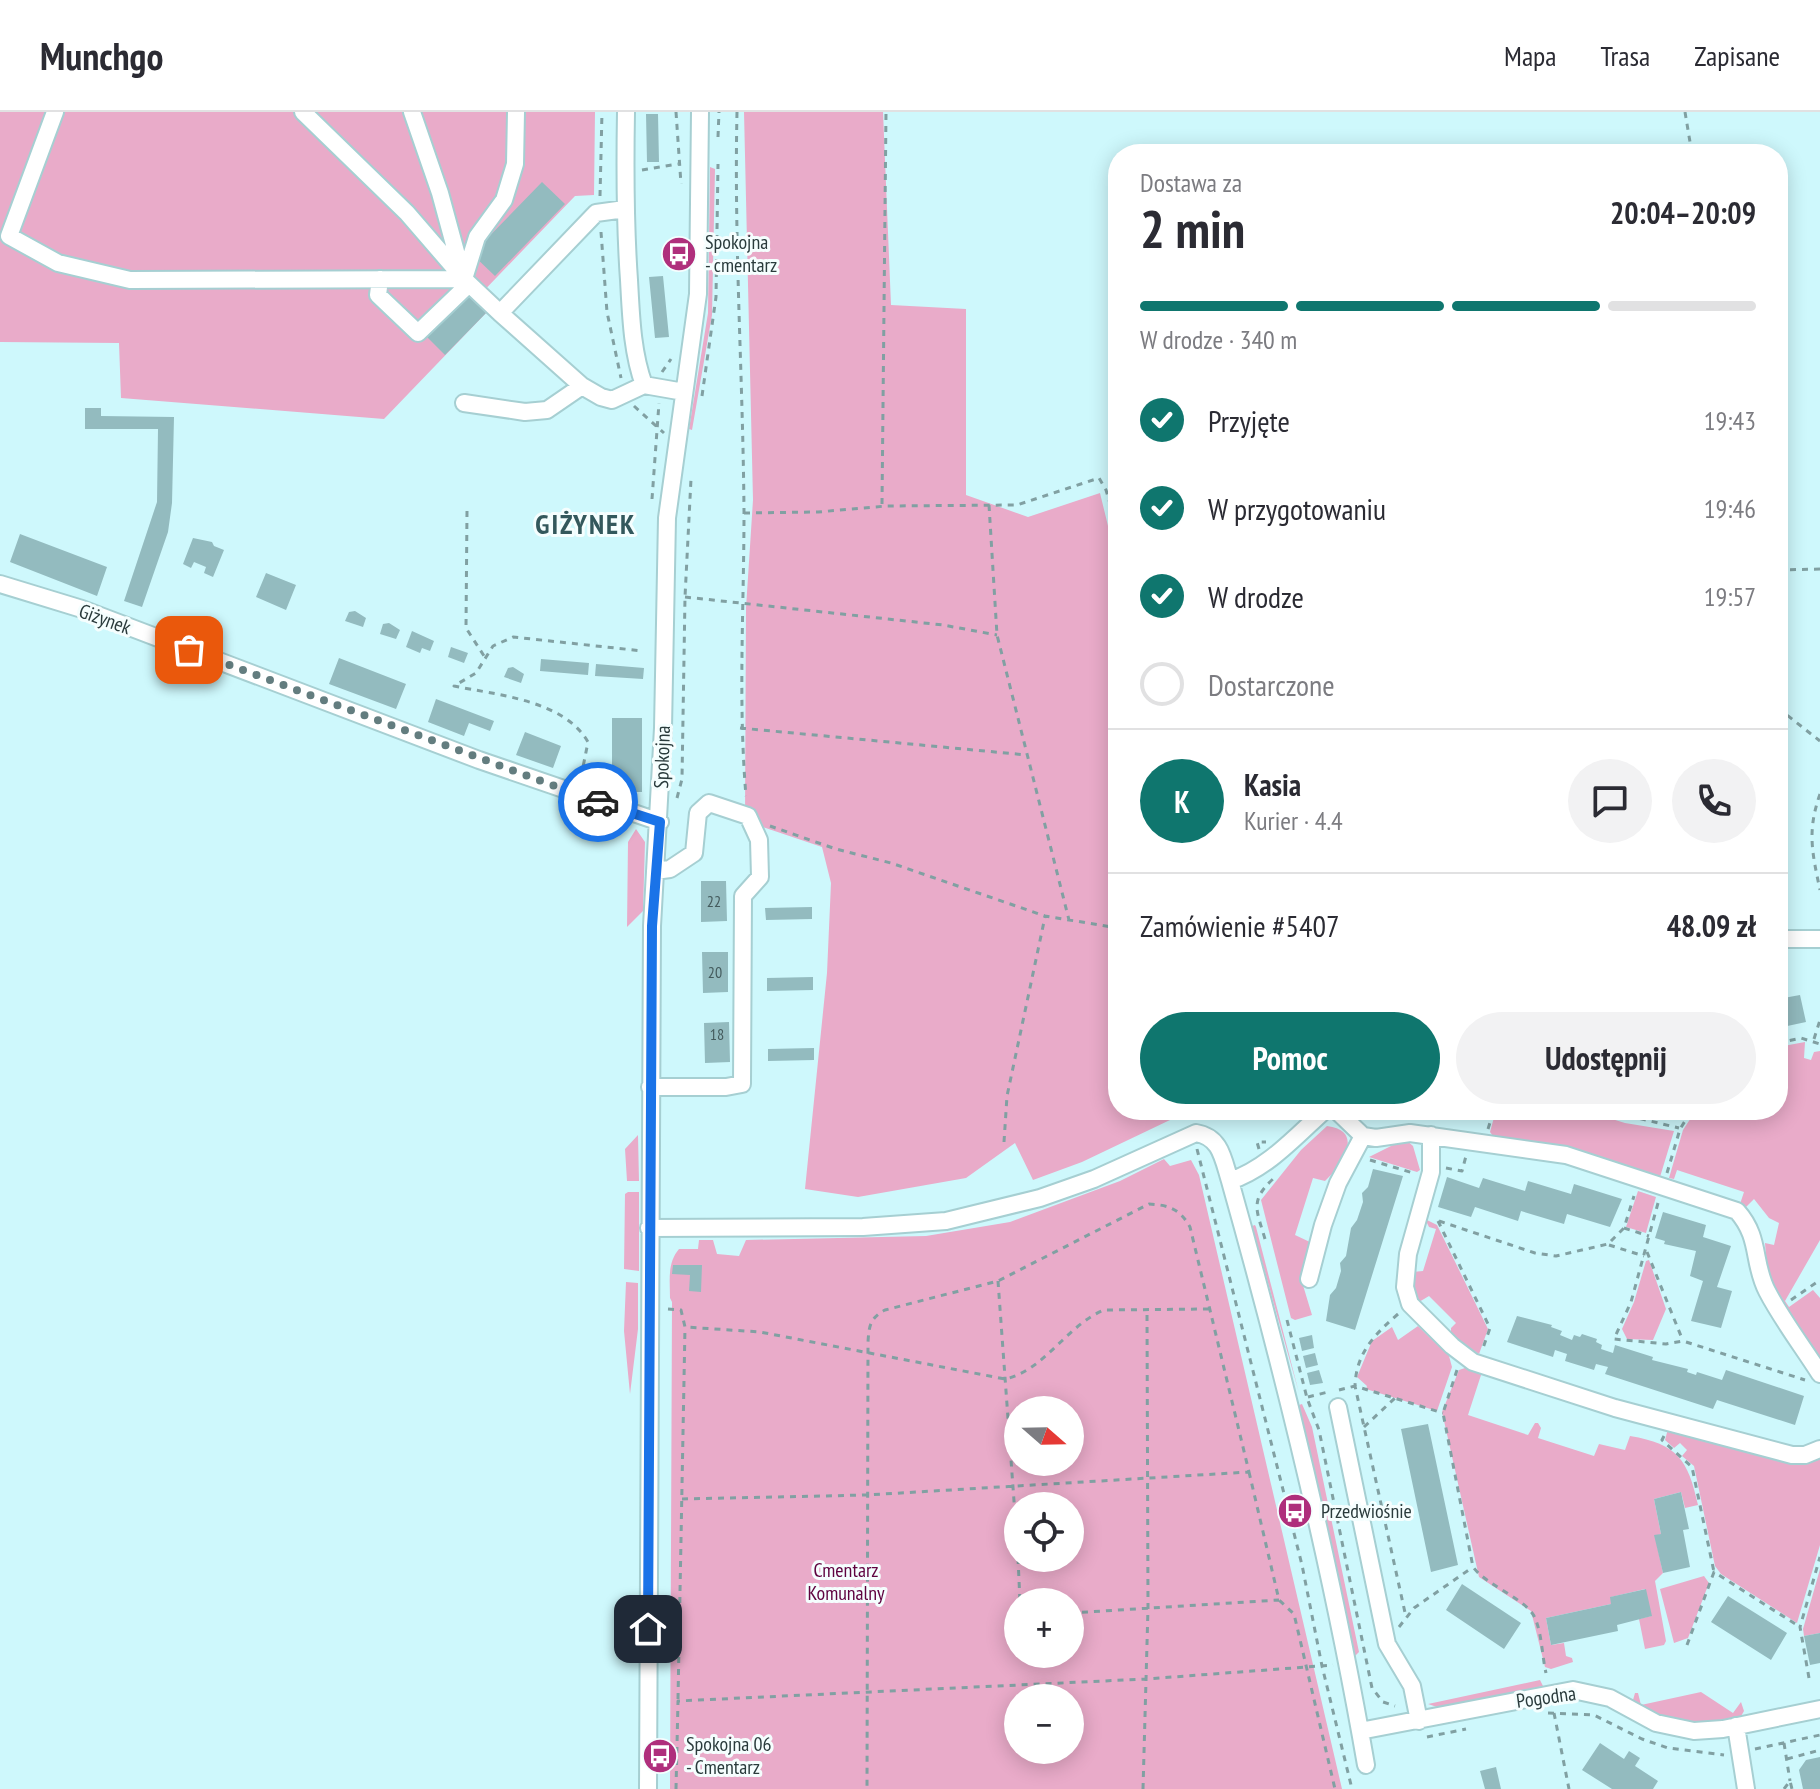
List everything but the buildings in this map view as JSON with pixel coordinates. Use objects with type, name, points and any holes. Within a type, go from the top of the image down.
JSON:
[{"type":"street","points":[[55,112],[4,233],[58,263],[130,280],[380,279],[466,282]]},
{"type":"street","points":[[303,112],[407,213],[466,282],[582,386],[612,400],[644,385],[684,392]]},
{"type":"street","points":[[412,112],[466,282]]},
{"type":"street","points":[[380,279],[378,295],[418,333],[466,282],[477,237],[504,200],[508,188],[515,164],[516,112]]},
{"type":"street","points":[[626,112],[625,209],[631,318],[637,367],[644,385]]},
{"type":"street","name":"Spokojna","points":[[648,1789],[652,926],[660,822],[667,518],[698,294],[709,162],[700,112]]},
{"type":"street","points":[[500,313],[596,213],[625,209]]},
{"type":"street","points":[[464,403],[525,412],[547,410],[582,386]]},
{"type":"street","name":"Giżynek","points":[[0,584],[82,609],[576,794],[660,822]]},
{"type":"street","points":[[650,1087],[726,1087],[742,1084],[743,896],[760,877],[759,840],[748,816],[709,803],[698,813],[694,853],[670,869],[655,871]]},
{"type":"street","points":[[1788,939],[1820,939]]},
{"type":"street","points":[[1230,1181],[1268,1162],[1314,1120]]},
{"type":"street","points":[[1346,1120],[1363,1136],[1376,1138],[1410,1133],[1566,1155],[1737,1211],[1752,1232],[1760,1274],[1813,1377]]},
{"type":"street","points":[[649,1228],[863,1227],[946,1221],[1040,1198],[1094,1179],[1196,1133],[1213,1138],[1230,1181],[1289,1401],[1366,1765]]},
{"type":"street","points":[[1431,1135],[1431,1172],[1404,1274],[1410,1304],[1462,1355],[1478,1363],[1667,1422],[1792,1455],[1805,1455],[1820,1449]]},
{"type":"street","points":[[1309,1279],[1338,1183],[1363,1136]]},
{"type":"street","points":[[1338,1407],[1387,1644],[1412,1686],[1419,1721]]},
{"type":"street","name":"Pogodna","points":[[1360,1731],[1573,1690],[1610,1698],[1648,1719],[1674,1728],[1704,1731],[1820,1709]]},
{"type":"street","points":[[1736,1726],[1746,1789]]},
{"type":"path","points":[[737,112],[735,199],[744,513],[740,728],[748,816],[795,837],[891,863],[1045,916],[1108,926]]},
{"type":"path","points":[[881,506],[886,112]]},
{"type":"path","points":[[1685,112],[1690,144]]},
{"type":"path","points":[[601,171],[709,162]]},
{"type":"path","points":[[744,513],[818,512],[881,506],[1017,505],[1099,478],[1108,497]]},
{"type":"path","points":[[989,505],[997,635],[1069,920]]},
{"type":"path","points":[[467,511],[466,628],[486,659]]},
{"type":"path","points":[[1788,570],[1820,569]]},
{"type":"path","points":[[666,593],[943,625],[997,635]]},
{"type":"path","points":[[576,794],[587,756],[588,742],[582,730],[536,705],[454,686],[476,673],[493,646],[513,637],[643,651]]},
{"type":"path","points":[[675,806],[682,779],[685,643]]},
{"type":"path","points":[[1788,716],[1820,741]]},
{"type":"path","points":[[740,728],[1027,755]]},
{"type":"path","points":[[1820,794],[1811,821],[1810,841],[1820,890]]},
{"type":"path","points":[[1004,1142],[1007,1096],[1045,916]]},
{"type":"path","points":[[1814,1040],[1820,1020]]},
{"type":"path","points":[[1788,1041],[1801,1038],[1820,1044]]},
{"type":"path","points":[[1640,1120],[1680,1129]]},
{"type":"path","points":[[1686,1120],[1680,1129],[1631,1302],[1614,1339],[1666,1344],[1683,1341],[1813,1377]]},
{"type":"path","points":[[1196,1133],[1198,1160],[1302,1565],[1322,1666],[1352,1789]]},
{"type":"path","points":[[1355,1153],[1417,1174],[1442,1166],[1462,1171],[1468,1150]]},
{"type":"path","points":[[1268,1249],[1256,1202],[1261,1190],[1278,1174]]},
{"type":"path","points":[[1608,1244],[1624,1228],[1636,1188]]},
{"type":"path","points":[[867,1789],[870,1325],[875,1315],[885,1310],[998,1281],[1149,1204],[1165,1205],[1183,1214],[1190,1227],[1279,1600],[1294,1614],[1335,1789]]},
{"type":"path","points":[[1421,1211],[1439,1221],[1525,1250],[1556,1256],[1608,1244],[1644,1256]]},
{"type":"path","points":[[1439,1221],[1490,1328],[1478,1363]]},
{"type":"path","points":[[1624,1228],[1649,1236]]},
{"type":"path","points":[[1646,1249],[1683,1341]]},
{"type":"path","points":[[1778,1309],[1820,1280]]},
{"type":"path","points":[[998,1281],[1014,1492]]},
{"type":"path","points":[[1406,1617],[1355,1386],[1356,1373],[1369,1340],[1410,1304]]},
{"type":"path","points":[[664,1309],[681,1310],[685,1327],[676,1789]]},
{"type":"path","points":[[685,1327],[760,1332],[1005,1379],[1021,1375],[1089,1316],[1104,1310],[1210,1309]]},
{"type":"path","points":[[1284,1309],[1307,1398],[1319,1430],[1372,1688],[1391,1706],[1416,1703]]},
{"type":"path","points":[[1143,1789],[1148,1608],[1147,1310]]},
{"type":"path","points":[[1462,1355],[1443,1413],[1473,1567],[1481,1577],[1535,1617],[1546,1673]]},
{"type":"path","points":[[1298,1399],[1355,1386],[1443,1413]]},
{"type":"path","points":[[1364,1427],[1395,1398]]},
{"type":"path","points":[[1667,1422],[1662,1440],[1692,1467],[1714,1572],[1687,1645]]},
{"type":"path","points":[[682,1499],[867,1495],[1249,1472]]},
{"type":"path","points":[[1809,1678],[1800,1627],[1820,1557]]},
{"type":"path","points":[[1395,1635],[1414,1608],[1473,1567]]},
{"type":"path","points":[[1714,1572],[1800,1627]]},
{"type":"path","points":[[1084,1612],[1279,1600]]},
{"type":"path","points":[[678,1701],[1146,1679],[1337,1665]]},
{"type":"path","points":[[1539,1714],[1577,1712],[1602,1717],[1642,1739],[1668,1748],[1719,1756],[1820,1735]]},
{"type":"path","points":[[1554,1713],[1569,1789]]},
{"type":"path","points":[[1433,1736],[1475,1727]]},
{"type":"path","points":[[1784,1743],[1792,1789]]},
{"type":"path","points":[[1787,1759],[1820,1750]]},
{"type":"path","points":[[1784,1789],[1790,1781]]},
{"type":"green space","points":[[0,112],[595,112],[594,195],[575,196],[474,301],[486,313],[384,419],[121,398],[119,343],[0,342]]},
{"type":"green space","points":[[744,112],[883,112],[891,305],[966,309],[966,495],[1028,517],[1100,493],[1108,526],[1108,1120],[1170,1120],[1082,1162],[1033,1180],[1015,1143],[966,1178],[858,1197],[805,1189],[827,973],[831,883],[822,847],[745,821],[746,608],[753,500]]},
{"type":"green space","points":[[710,167],[715,169],[712,315],[692,430],[689,429],[708,313]]},
{"type":"green space","points":[[636,829],[645,842],[643,911],[627,927],[628,842]]},
{"type":"green space","points":[[1805,1042],[1804,1058],[1811,1060],[1814,1052],[1820,1051],[1820,1240],[1785,1301],[1789,1307],[1813,1290],[1820,1298],[1820,1363],[1768,1279],[1765,1243],[1774,1245],[1779,1223],[1769,1218],[1754,1199],[1745,1208],[1740,1204],[1744,1192],[1677,1170],[1674,1179],[1669,1178],[1683,1130],[1690,1120],[1788,1120],[1788,1045]]},
{"type":"green space","points":[[1493,1120],[1615,1120],[1674,1131],[1660,1177],[1570,1148],[1493,1136],[1490,1132]]},
{"type":"green space","points":[[1327,1126],[1339,1129],[1345,1135],[1347,1150],[1338,1167],[1325,1181],[1313,1178],[1295,1235],[1312,1243],[1302,1282],[1312,1315],[1295,1320],[1291,1318],[1261,1200],[1301,1150]]},
{"type":"green space","points":[[638,1135],[639,1181],[627,1181],[625,1149]]},
{"type":"green space","points":[[1405,1139],[1413,1146],[1420,1170],[1417,1172],[1369,1157]]},
{"type":"green space","name":"Cmentarz Komunalny","points":[[1164,1159],[1170,1166],[1191,1160],[1199,1175],[1342,1789],[670,1789],[670,1279],[671,1266],[679,1249],[698,1249],[699,1240],[713,1240],[717,1254],[739,1256],[746,1240],[926,1236],[1010,1222],[1120,1181]]},
{"type":"green space","points":[[1638,1191],[1656,1197],[1646,1233],[1626,1227]]},
{"type":"green space","points":[[639,1192],[639,1271],[624,1269],[625,1194]]},
{"type":"green space","points":[[1425,1219],[1437,1225],[1488,1329],[1479,1354],[1451,1336],[1451,1328],[1456,1323],[1429,1296],[1419,1302],[1412,1292],[1412,1272],[1423,1271],[1436,1229],[1429,1227]]},
{"type":"green space","points":[[1252,1226],[1256,1227],[1299,1393]]},
{"type":"green space","points":[[1649,1260],[1666,1309],[1653,1340],[1627,1339],[1622,1329],[1646,1261]]},
{"type":"green space","points":[[626,1282],[638,1283],[638,1329],[630,1394],[624,1331]]},
{"type":"green space","points":[[1418,1326],[1449,1356],[1452,1367],[1437,1411],[1366,1389],[1367,1386],[1357,1377],[1372,1341],[1392,1327],[1398,1340]]},
{"type":"green space","points":[[1468,1367],[1482,1372],[1468,1415],[1528,1435],[1538,1423],[1541,1428],[1538,1438],[1594,1456],[1599,1444],[1625,1450],[1630,1436],[1646,1439],[1670,1449],[1685,1466],[1698,1505],[1685,1508],[1681,1492],[1654,1499],[1661,1534],[1655,1536],[1663,1573],[1655,1581],[1666,1641],[1664,1645],[1645,1649],[1639,1619],[1651,1616],[1645,1589],[1611,1597],[1611,1604],[1546,1618],[1551,1645],[1564,1643],[1566,1656],[1573,1662],[1551,1669],[1545,1667],[1531,1611],[1479,1577],[1442,1412],[1459,1370]]},
{"type":"green space","points":[[1302,1404],[1312,1427],[1359,1652],[1355,1656],[1299,1405]]},
{"type":"green space","points":[[1668,1429],[1793,1461],[1820,1442],[1820,1545],[1797,1623],[1721,1574],[1715,1566],[1694,1466],[1682,1456],[1687,1450],[1680,1443],[1674,1448],[1665,1440]]},
{"type":"green space","points":[[1820,1569],[1820,1633],[1804,1636],[1803,1629]]},
{"type":"green space","points":[[1704,1576],[1709,1583],[1688,1638],[1674,1643],[1660,1589]]},
{"type":"green space","points":[[1540,1680],[1543,1686],[1440,1708],[1428,1704]]},
{"type":"green space","points":[[1701,1692],[1733,1713],[1741,1702],[1744,1711],[1740,1718],[1684,1721],[1658,1714],[1645,1708],[1633,1700],[1635,1693],[1638,1693],[1641,1705]]},
{"type":"way so far","points":[[189,650],[598,802]]},
{"type":"place","name":"Spokojna - cmentarz","points":[[679,254]]},
{"type":"place","name":"Przedwiośnie","points":[[1295,1511]]},
{"type":"place","name":"Spokojna 06 - Cmentarz","points":[[660,1756]]},
{"type":"district","name":"GIŻYNEK","points":[[586,524]]},
{"type":"route","points":[[598,802],[660,822],[652,926],[648,1629]]}]
